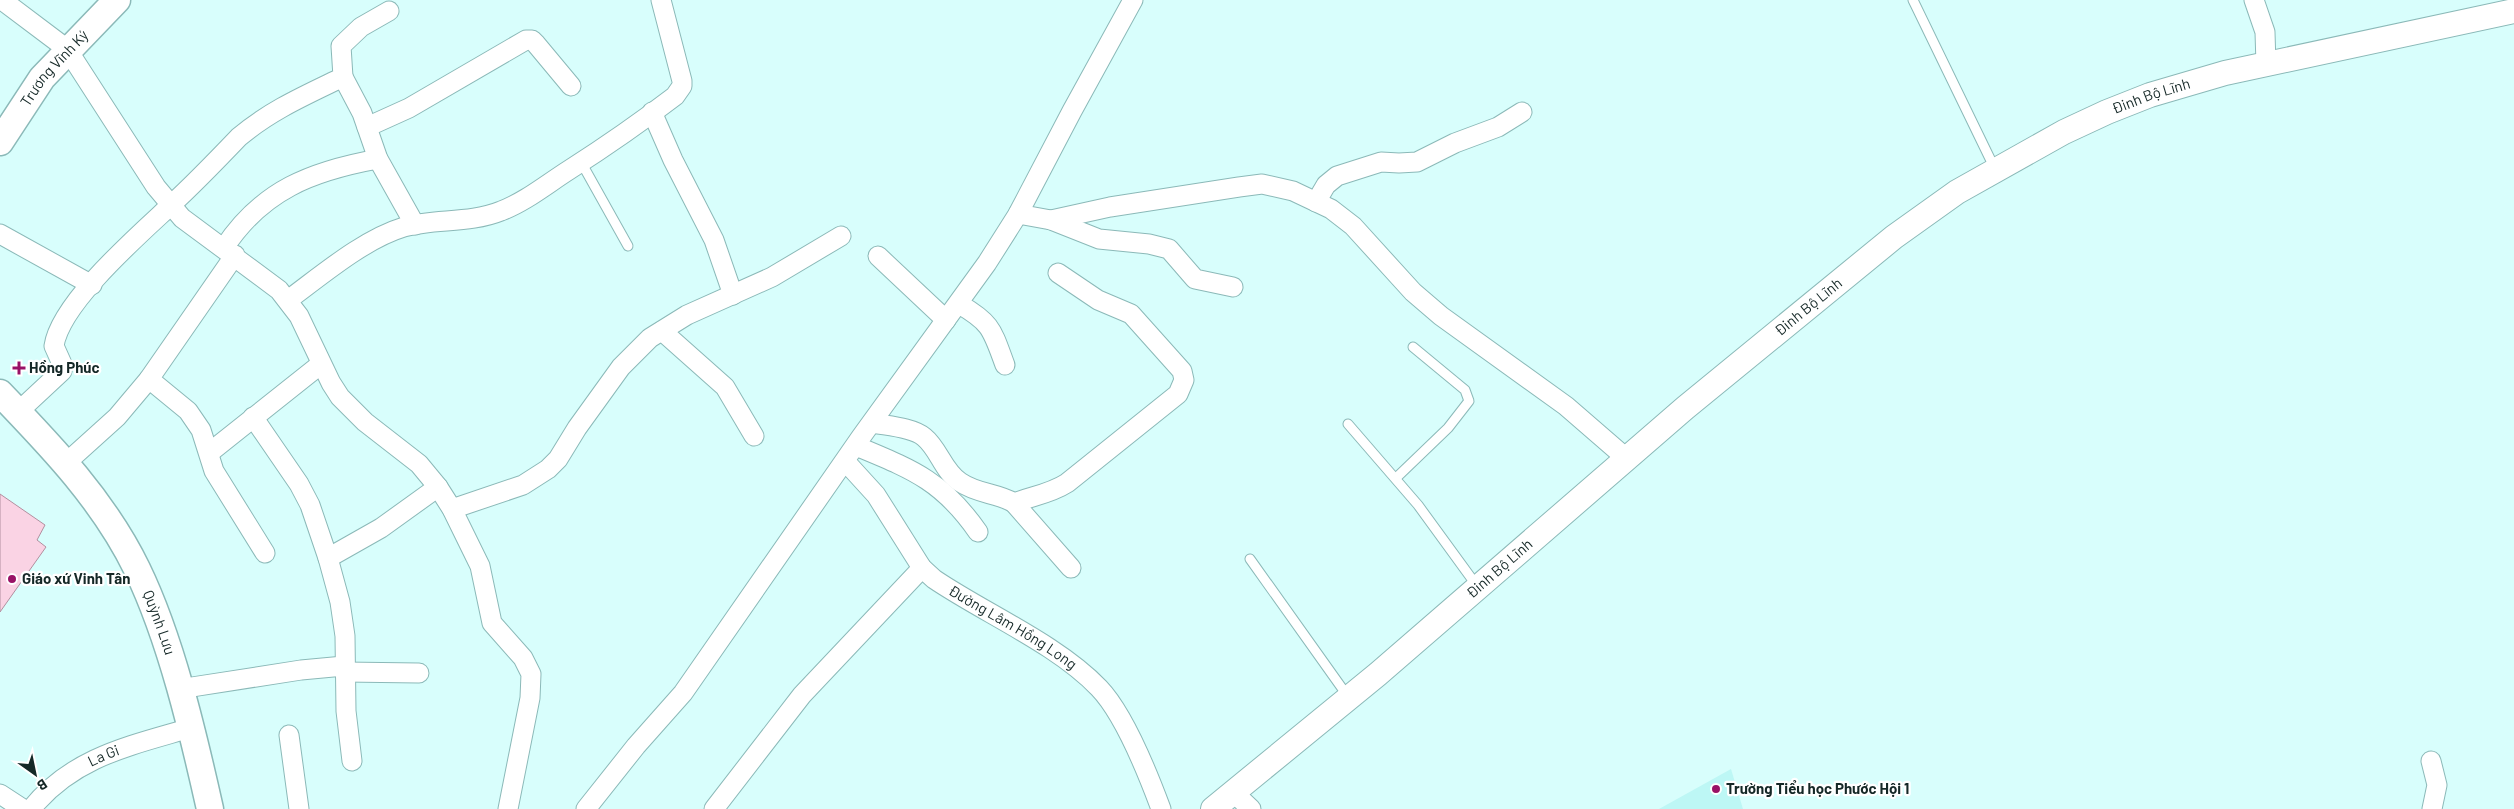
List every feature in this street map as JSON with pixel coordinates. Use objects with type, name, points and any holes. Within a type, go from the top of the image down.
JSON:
[{"type":"main road","name":"Trương Vĩnh Ký","points":[[0,142],[32,91],[67,49],[117,0]]},
{"type":"main road","name":"Quỳnh Lưu","points":[[0,393],[66,463],[109,522],[137,570],[159,624],[180,689],[210,809]]},
{"type":"street","points":[[2,0],[67,49],[118,130],[170,206],[182,218],[268,280],[288,300],[308,331],[330,383],[353,412],[412,457],[438,487],[452,509],[480,566],[492,622],[523,658],[531,674],[530,698],[508,809]]},
{"type":"street","points":[[288,300],[389,232],[415,224],[459,221],[500,212],[516,204],[581,162],[675,96],[682,86],[661,0]]},
{"type":"street","points":[[586,809],[636,746],[684,693],[872,423],[959,304],[1018,214],[1072,110],[1133,0]]},
{"type":"street","points":[[2254,0],[2265,32],[2266,65]]},
{"type":"street","name":"Đinh Bộ Lĩnh","points":[[1213,809],[1349,698],[1626,458],[1894,236],[1927,212],[1995,169],[2064,132],[2107,112],[2170,89],[2506,8]]},
{"type":"street","points":[[389,11],[361,27],[341,46],[343,77],[357,101],[378,159],[415,224]]},
{"type":"street","points":[[367,128],[409,108],[526,40],[532,40],[536,44],[571,86]]},
{"type":"street","points":[[18,412],[62,371],[63,366],[54,346],[60,326],[119,254],[239,137],[260,119],[305,94],[343,77]]},
{"type":"street","points":[[652,112],[673,160],[714,240],[732,295]]},
{"type":"street","points":[[1316,202],[1326,185],[1337,176],[1381,162],[1417,162],[1454,143],[1498,127],[1522,112]]},
{"type":"street","points":[[66,463],[117,417],[149,379],[229,252],[236,228],[273,196],[299,181],[337,167],[378,159]]},
{"type":"street","points":[[1051,220],[1110,207],[1262,184],[1278,186],[1316,202],[1353,226],[1413,292],[1441,316],[1566,406],[1626,458]]},
{"type":"street","points":[[1018,214],[1051,220],[1094,238],[1149,244],[1169,249],[1195,280],[1233,287]]},
{"type":"street","points":[[0,234],[92,285]]},
{"type":"street","points":[[452,509],[523,485],[548,469],[558,460],[577,428],[621,367],[636,351],[662,330],[702,307],[772,276],[841,236]]},
{"type":"street","points":[[878,256],[946,320]]},
{"type":"street","points":[[1014,503],[1033,496],[1050,493],[1067,483],[1178,394],[1184,380],[1182,371],[1131,314],[1098,300],[1058,273]]},
{"type":"street","points":[[959,304],[986,322],[992,332],[1004,365]]},
{"type":"street","points":[[662,330],[725,387],[754,436]]},
{"type":"street","points":[[209,453],[321,364]]},
{"type":"street","points":[[149,379],[188,411],[201,430],[214,470],[265,553]]},
{"type":"street","points":[[253,417],[299,484],[310,505],[328,558],[340,602],[345,636],[346,711],[352,761]]},
{"type":"street","points":[[872,423],[921,434],[926,438],[950,474],[959,482],[980,493],[1007,499],[1014,503],[1071,568]]},
{"type":"street","points":[[856,446],[928,479],[962,509],[978,532]]},
{"type":"street","name":"Đường Lâm Hồng Long","points":[[846,461],[876,495],[922,568],[957,595],[1063,659],[1099,688],[1128,734],[1161,809]]},
{"type":"street","points":[[328,558],[380,528],[438,487]]},
{"type":"street","points":[[714,809],[802,695],[922,568]]},
{"type":"street","points":[[180,689],[234,679],[344,669],[419,673]]},
{"type":"street","name":"La Gi","points":[[31,809],[54,784],[82,765],[130,746],[190,728]]},
{"type":"street","points":[[289,734],[299,809]]},
{"type":"street","points":[[2431,761],[2436,785],[2432,809]]},
{"type":"street","points":[[1233,792],[1251,809]]},
{"type":"street","points":[[0,794],[23,809]]},
{"type":"lane","points":[[1913,0],[1995,169]]},
{"type":"lane","points":[[581,162],[628,246]]},
{"type":"lane","points":[[1396,478],[1448,428],[1469,401],[1465,390],[1413,347]]},
{"type":"lane","points":[[1348,424],[1396,478],[1478,586]]},
{"type":"lane","points":[[1250,559],[1349,698]]},
{"type":"shaded area","name":"Trường Tiểu học Phước Hội 1","points":[[1731,769],[1743,809],[1659,809]]},
{"type":"building","name":"Giáo xứ Vinh Tân","points":[[0,494],[45,525],[37,540],[46,547],[0,612]]},
{"type":"place","name":"Hồng Phúc","points":[[19,368]]},
{"type":"place","name":"Giáo xứ Vinh Tân","points":[[12,579]]},
{"type":"place","name":"Trường Tiểu học Phước Hội 1","points":[[1716,789]]}]
